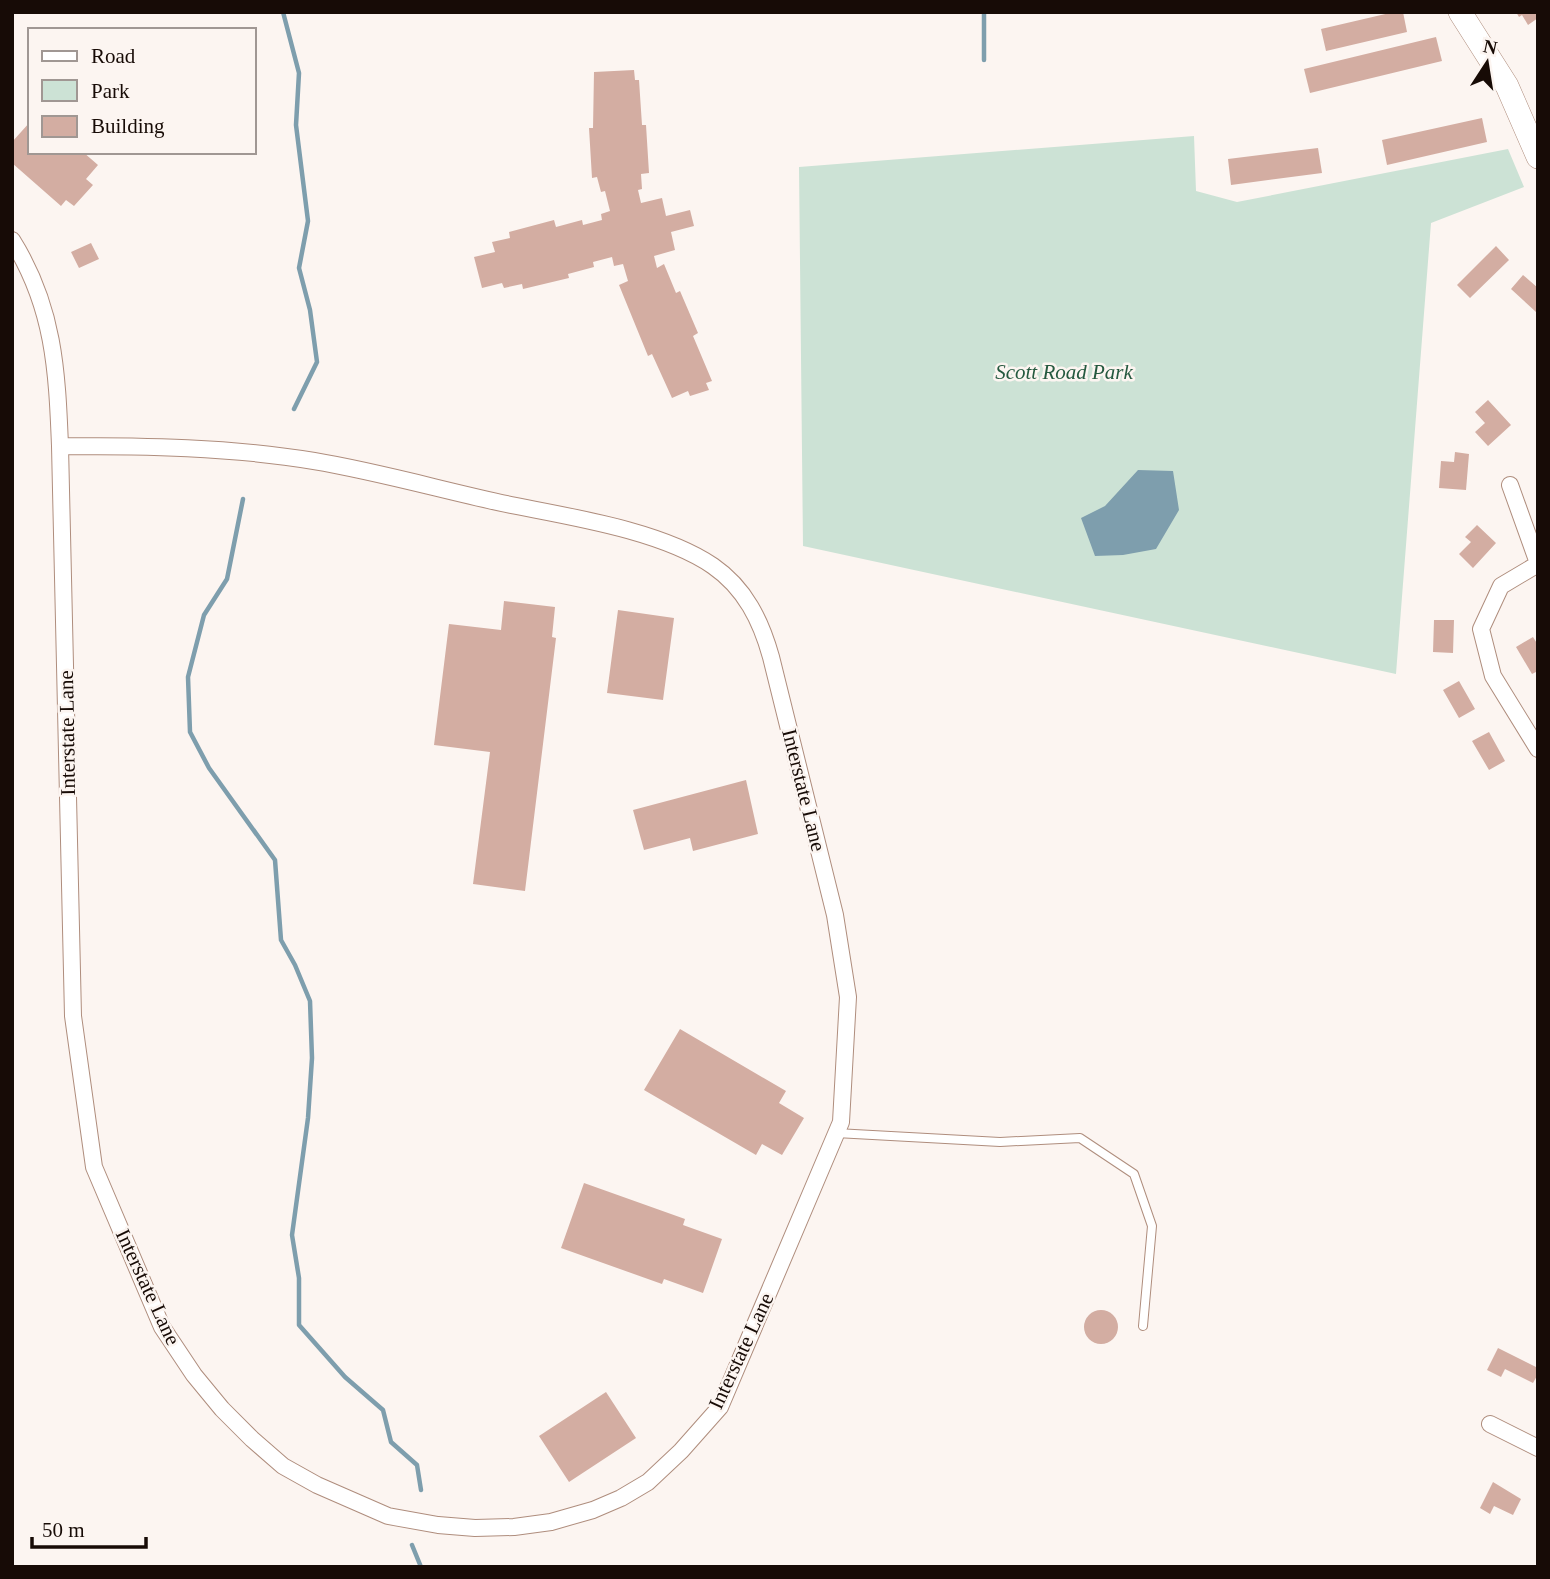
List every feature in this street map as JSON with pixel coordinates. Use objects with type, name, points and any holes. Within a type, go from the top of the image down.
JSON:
[{"type":"main road","points":[[1461,12],[1507,86],[1538,157]]},
{"type":"street","name":"Interstate Lane","points":[[12,240],[26,262],[48,320],[57,376],[73,1016],[94,1167],[162,1327],[194,1375],[222,1409],[284,1466],[350,1501],[388,1516],[438,1525],[514,1527],[551,1522],[593,1510],[621,1497],[648,1482],[681,1451],[720,1407],[841,1122],[848,998],[835,915],[764,632],[753,608],[737,587],[716,568],[691,552],[595,522],[316,461],[201,448],[60,446]]},
{"type":"street","points":[[1510,485],[1538,564],[1500,586],[1481,629],[1493,676],[1538,749]]},
{"type":"street","points":[[1490,1424],[1538,1448]]},
{"type":"lane","points":[[836,1133],[1000,1142],[1080,1138],[1134,1174],[1152,1226],[1143,1326]]},
{"type":"green space","name":"Scott Road Park","points":[[1194,136],[1196,191],[1237,202],[1508,149],[1524,187],[1431,223],[1396,674],[803,546],[799,167]]},
{"type":"water","points":[[1138,470],[1173,471],[1179,510],[1156,549],[1123,555],[1095,556],[1081,518],[1105,506]]},
{"type":"building","points":[[1403,12],[1407,32],[1326,51],[1321,29]]},
{"type":"building","points":[[1516,12],[1538,12],[1538,18],[1528,25],[1522,15],[1519,17]]},
{"type":"building","points":[[1436,37],[1442,61],[1310,93],[1304,69]]},
{"type":"building","points":[[634,70],[635,80],[639,80],[642,125],[646,125],[649,173],[641,174],[642,189],[638,190],[641,203],[662,198],[666,216],[690,210],[694,226],[671,232],[675,250],[654,256],[657,268],[664,264],[676,293],[680,291],[698,333],[693,336],[712,381],[706,383],[709,390],[690,396],[688,391],[672,398],[652,354],[648,356],[619,285],[628,281],[623,264],[614,266],[612,257],[593,262],[594,267],[568,274],[569,278],[523,289],[522,284],[504,288],[502,283],[482,288],[474,257],[495,252],[492,242],[510,238],[509,232],[554,220],[556,227],[582,220],[583,225],[602,220],[601,214],[610,211],[605,191],[601,192],[597,177],[592,178],[589,128],[593,128],[594,72]]},
{"type":"building","points":[[1482,118],[1487,142],[1387,165],[1382,140]]},
{"type":"building","points":[[28,124],[28,154],[85,154],[98,165],[86,179],[93,185],[74,206],[66,200],[61,206],[12,163],[12,142]]},
{"type":"building","points":[[1318,148],[1322,173],[1231,185],[1228,159]]},
{"type":"building","points":[[91,243],[99,259],[79,268],[71,252]]},
{"type":"building","points":[[1496,246],[1509,260],[1470,298],[1457,285]]},
{"type":"building","points":[[1523,275],[1538,288],[1536,312],[1511,289]]},
{"type":"building","points":[[1488,400],[1511,425],[1488,446],[1475,432],[1485,423],[1475,412]]},
{"type":"building","points":[[1455,452],[1469,454],[1466,490],[1439,488],[1441,461],[1454,462]]},
{"type":"building","points":[[1477,525],[1496,543],[1473,568],[1459,554],[1471,542],[1465,537]]},
{"type":"building","points":[[504,601],[555,607],[552,637],[556,638],[525,891],[473,884],[490,752],[434,745],[449,624],[501,630]]},
{"type":"building","points":[[618,610],[674,618],[663,700],[607,693]]},
{"type":"building","points":[[1434,620],[1454,620],[1453,653],[1433,652]]},
{"type":"building","points":[[1533,637],[1538,645],[1538,671],[1532,674],[1516,647]]},
{"type":"building","points":[[1459,681],[1475,709],[1459,718],[1443,690]]},
{"type":"building","points":[[1489,732],[1505,761],[1489,770],[1472,741]]},
{"type":"building","points":[[746,780],[758,834],[693,851],[690,838],[644,850],[633,810]]},
{"type":"building","points":[[680,1029],[786,1091],[779,1103],[804,1118],[782,1155],[762,1144],[756,1155],[644,1090]]},
{"type":"building","points":[[584,1183],[685,1219],[683,1225],[722,1239],[703,1293],[664,1279],[662,1284],[561,1248]]},
{"type":"building","points":[[1101,1310],[1113,1315],[1118,1327],[1113,1339],[1101,1344],[1089,1339],[1084,1327],[1089,1315]]},
{"type":"building","points":[[1498,1348],[1538,1368],[1533,1383],[1505,1369],[1501,1377],[1487,1370]]},
{"type":"building","points":[[606,1392],[636,1438],[569,1482],[539,1436]]},
{"type":"building","points":[[1493,1482],[1521,1499],[1513,1515],[1494,1506],[1490,1514],[1480,1508]]},
{"type":"waterway","points":[[283,12],[299,73],[296,125],[308,221],[299,268],[310,310],[317,362],[294,409]]},
{"type":"waterway","points":[[984,12],[984,60]]},
{"type":"waterway","points":[[243,499],[227,579],[204,615],[188,677],[190,732],[209,768],[275,860],[281,940],[310,1001],[312,1058],[308,1118],[292,1235],[299,1278],[299,1325],[345,1377],[383,1410],[391,1442],[417,1465],[421,1490]]},
{"type":"waterway","points":[[412,1545],[421,1567]]}]
